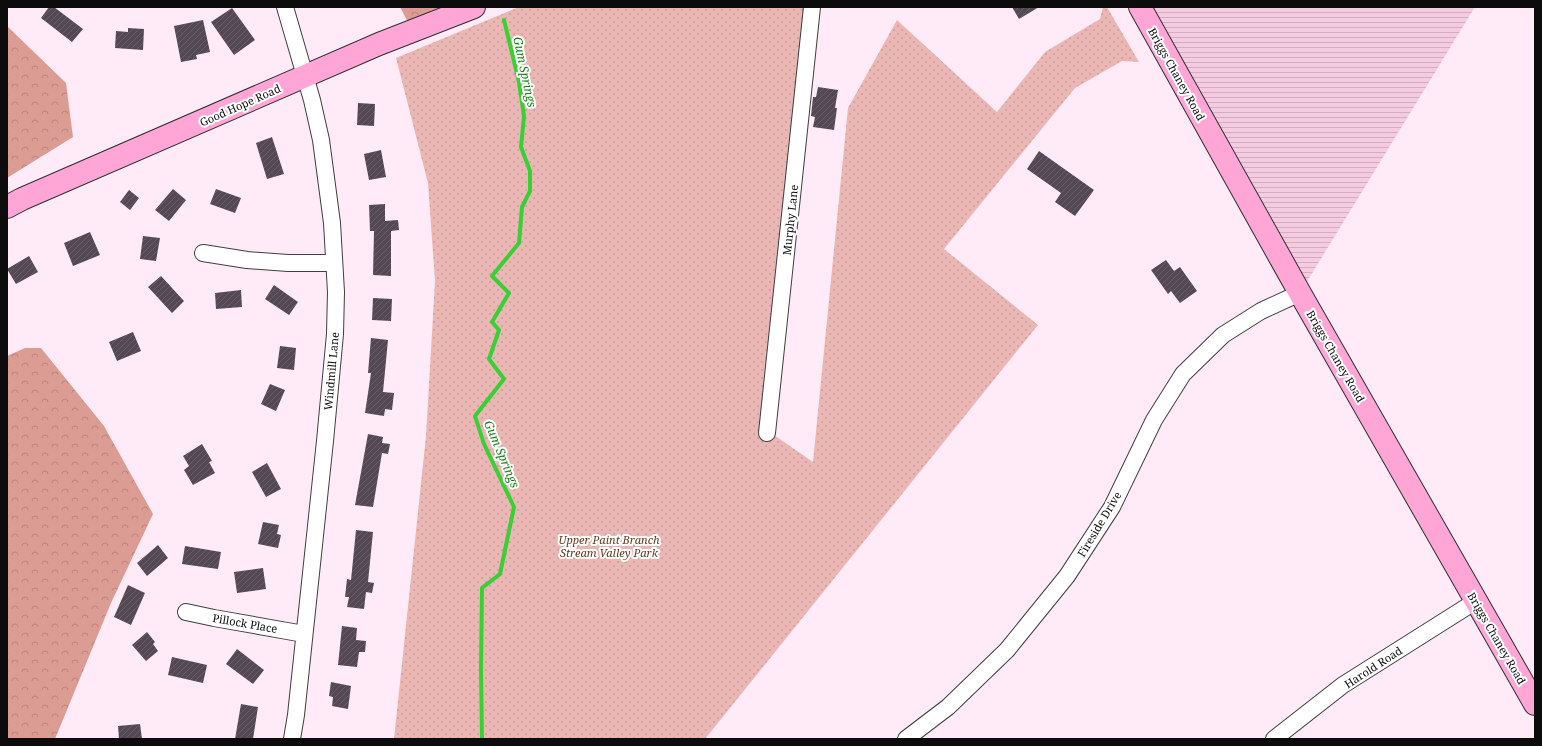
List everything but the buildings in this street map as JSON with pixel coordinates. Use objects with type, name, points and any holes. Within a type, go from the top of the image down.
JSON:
[{"type":"main road","name":"Good Hope Road","points":[[7,207],[22,199],[379,44],[474,7]]},
{"type":"main road","name":"Briggs Chaney Road","points":[[1140,7],[1300,293],[1535,704]]},
{"type":"street","name":"Windmill Lane","points":[[285,7],[304,77],[312,100],[321,140],[332,223],[335,334],[296,715],[292,739]]},
{"type":"street","name":"Murphy Lane","points":[[767,433],[812,7]]},
{"type":"street","points":[[203,253],[247,260],[288,263],[334,263]]},
{"type":"street","name":"Fireside Drive","points":[[906,739],[948,707],[1007,650],[1067,576],[1112,507],[1154,420],[1183,374],[1223,335],[1262,311],[1300,293]]},
{"type":"street","name":"Harold Road","points":[[1274,739],[1343,686],[1476,601]]},
{"type":"street","name":"Pillock Place","points":[[186,612],[304,634]]},
{"type":"shaded area","points":[[1140,7],[1475,7],[1300,293]]},
{"type":"green space","points":[[400,7],[452,7],[410,26]]},
{"type":"green space","name":"Upper Paint Branch Stream Valley Park","points":[[519,7],[806,7],[761,426],[813,462],[848,108],[897,20],[997,112],[1045,52],[1100,19],[1103,7],[1107,7],[1139,62],[1122,61],[1075,88],[944,249],[1038,325],[705,739],[394,739],[426,436],[435,281],[428,183],[396,58]]},
{"type":"green space","points":[[7,26],[66,83],[73,137],[7,178]]},
{"type":"green space","points":[[25,348],[41,348],[104,426],[153,514],[111,603],[55,739],[7,739],[7,356]]},
{"type":"waterway","name":"Gum Springs","points":[[482,739],[482,588],[500,574],[514,507],[484,444],[475,416],[504,379],[489,359],[499,330],[492,322],[509,293],[492,276],[519,243],[522,207],[530,191],[530,171],[521,147],[524,116],[519,82],[504,20]]}]
